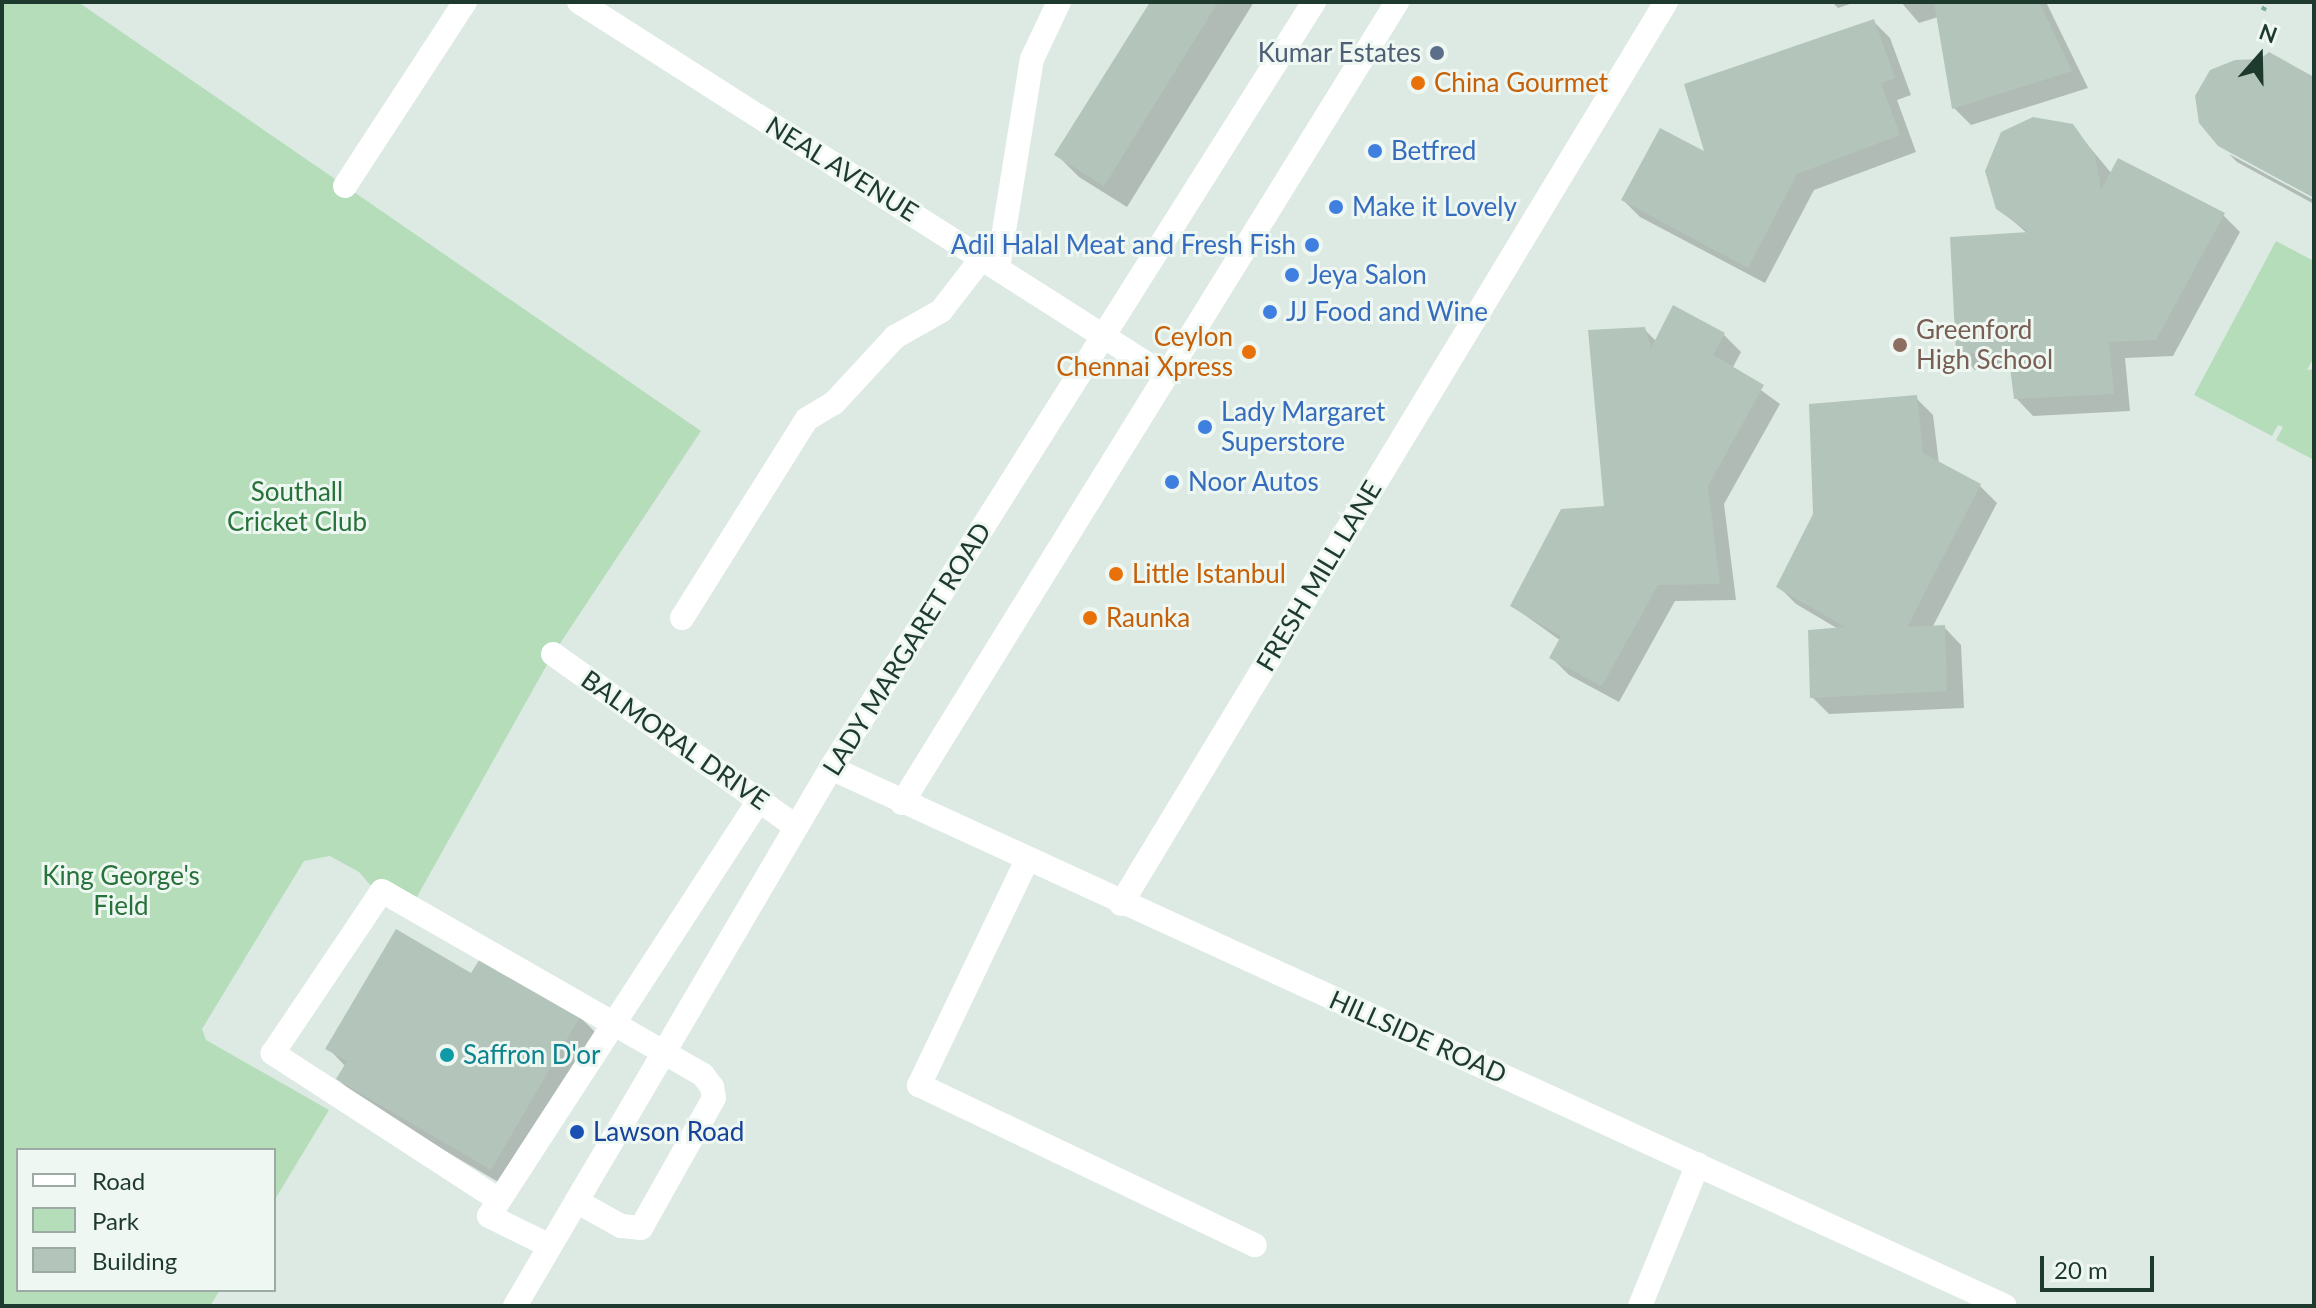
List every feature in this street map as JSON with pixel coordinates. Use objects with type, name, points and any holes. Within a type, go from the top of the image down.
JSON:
[{"type":"street","points":[[345,186],[465,2]]},
{"type":"street","name":"NEAL AVENUE","points":[[579,2],[1163,374]]},
{"type":"street","points":[[682,618],[807,419],[834,403],[895,337],[941,311],[990,263],[1032,59],[1059,2]]},
{"type":"street","name":"LADY MARGARET ROAD","points":[[515,1306],[831,768],[1106,337],[1314,2]]},
{"type":"street","points":[[902,803],[1163,374],[1397,2]]},
{"type":"street","name":"FRESH MILL LANE","points":[[1121,904],[1666,2]]},
{"type":"street","name":"BALMORAL DRIVE","points":[[553,654],[796,827]]},
{"type":"street","name":"HILLSIDE ROAD","points":[[831,768],[1121,904],[2005,1306]]},
{"type":"street","points":[[550,1246],[489,1216],[759,800]]},
{"type":"street","points":[[1027,860],[919,1085],[1255,1245]]},
{"type":"street","points":[[499,1200],[273,1053],[382,891],[703,1075],[714,1098],[647,1220],[631,1230],[576,1201]]},
{"type":"street","points":[[1640,1306],[1698,1164]]},
{"type":"path","points":[[2263,10],[2267,2]]},
{"type":"green space","name":"Southall Cricket Club","points":[[2,2],[78,2],[701,431],[553,654],[414,902],[372,887],[359,872],[330,856],[304,861],[202,1029],[206,1040],[329,1110],[276,1198],[276,1148],[16,1148],[16,1292],[219,1292],[210,1306],[2,1306]]},
{"type":"green space","points":[[2276,241],[2314,261],[2314,357],[2307,370],[2314,369],[2314,460],[2276,440],[2283,427],[2278,425],[2272,436],[2194,395]]},
{"type":"building","points":[[1150,2],[1218,2],[1104,186],[1054,155]]},
{"type":"building","points":[[1934,2],[2039,2],[2072,71],[1952,109]]},
{"type":"building","points":[[1874,19],[1895,78],[1881,83],[1900,135],[1797,174],[1748,268],[1621,200],[1660,128],[1704,151],[1684,84]]},
{"type":"building","points":[[2269,52],[2314,77],[2314,198],[2218,146],[2199,123],[2195,96],[2210,70],[2235,60],[2260,59]]},
{"type":"building","points":[[2033,117],[2073,124],[2095,155],[2101,190],[2118,158],[2225,213],[2156,340],[2109,342],[2114,394],[2014,399],[2008,352],[1956,354],[1950,237],[2029,232],[1996,209],[1985,171],[2001,132]]},
{"type":"building","points":[[1673,305],[1725,333],[1713,355],[1764,385],[1708,486],[1720,584],[1658,585],[1602,686],[1549,658],[1561,636],[1510,606],[1561,509],[1604,506],[1588,330],[1645,327],[1651,348]]},
{"type":"building","points":[[1917,395],[1923,453],[1981,484],[1907,627],[1945,625],[1947,691],[1810,698],[1808,630],[1845,627],[1776,587],[1813,514],[1809,404]]},
{"type":"building","name":"Saffron D'or","points":[[396,929],[471,973],[481,957],[581,1015],[491,1170],[336,1079],[347,1061],[325,1049]]},
{"type":"place","name":"Kumar Estates","points":[[1437,53]]},
{"type":"place","name":"China Gourmet","points":[[1418,83]]},
{"type":"place","name":"Betfred","points":[[1375,151]]},
{"type":"place","name":"Make it Lovely","points":[[1336,207]]},
{"type":"place","name":"Adil Halal Meat and Fresh Fish","points":[[1312,245]]},
{"type":"place","name":"Jeya Salon","points":[[1292,275]]},
{"type":"place","name":"JJ Food and Wine","points":[[1270,312]]},
{"type":"place","name":"Greenford High School","points":[[1900,345]]},
{"type":"place","name":"Ceylon Chennai Xpress","points":[[1249,352]]},
{"type":"place","name":"Lady Margaret Superstore","points":[[1205,427]]},
{"type":"place","name":"Noor Autos","points":[[1172,482]]},
{"type":"place","name":"Little Istanbul","points":[[1116,574]]},
{"type":"place","name":"Raunka","points":[[1090,618]]},
{"type":"place","name":"Saffron D'or","points":[[447,1055]]},
{"type":"place","name":"Lawson Road","points":[[577,1132]]},
{"type":"park label","name":"King George's Field","points":[[121,891]]}]
